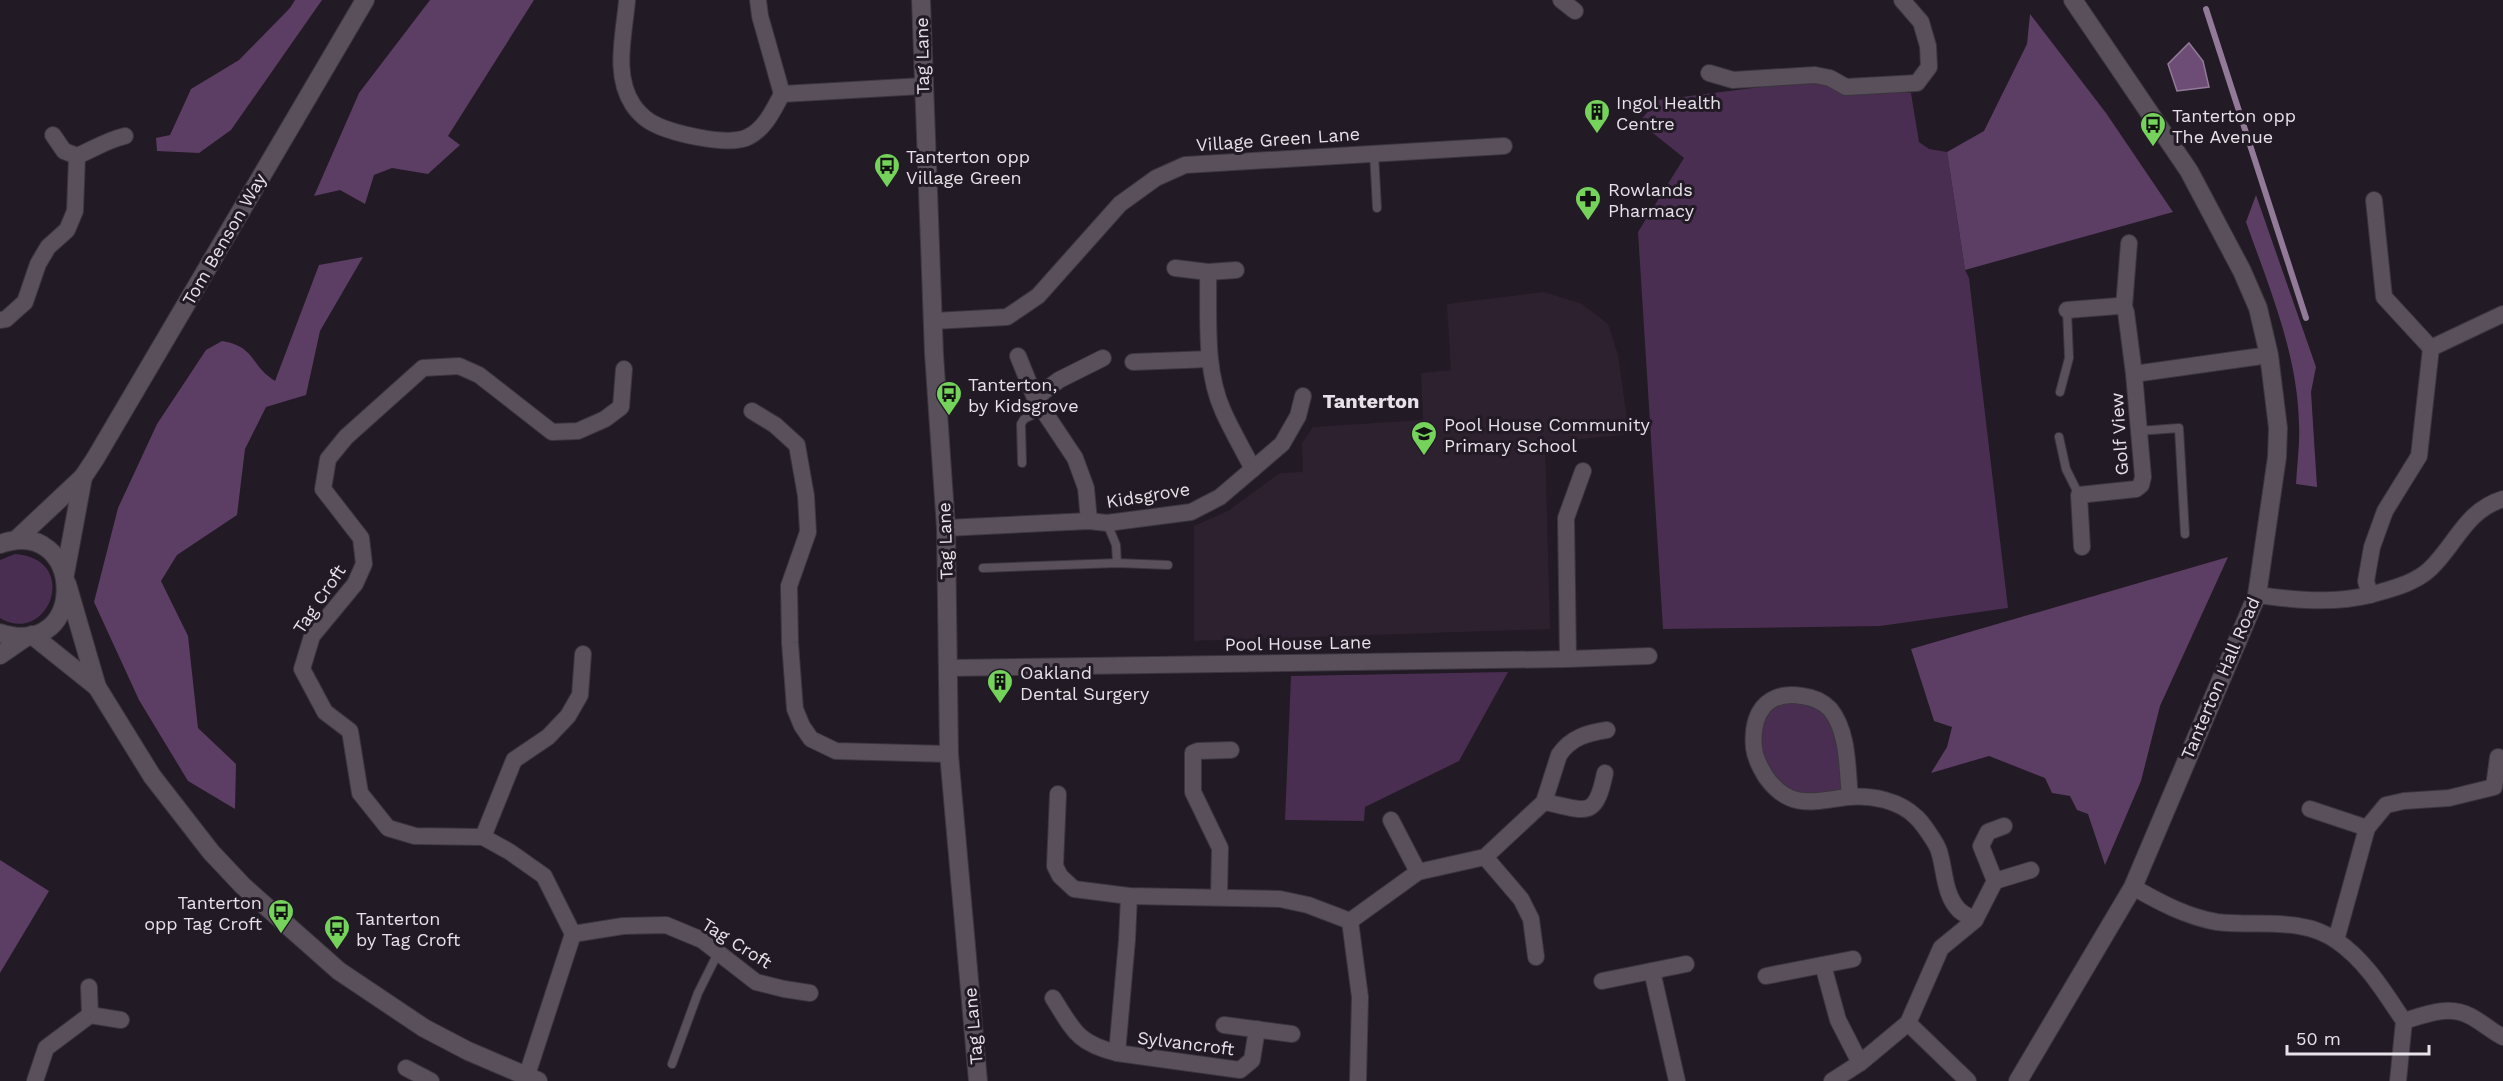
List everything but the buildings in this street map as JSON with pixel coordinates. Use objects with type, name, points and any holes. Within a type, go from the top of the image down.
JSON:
[{"type":"main road","name":"Tom Benson Way","points":[[6,541],[83,477],[365,0]]},
{"type":"main road","name":"Tag Lane","points":[[921,0],[922,86],[934,354],[946,528],[949,754],[978,1081]]},
{"type":"main road","name":"Tanterton Hall Road","points":[[2018,1081],[2133,887],[2256,595],[2277,457],[2278,428],[2269,355],[2258,308],[2205,197],[2073,0]]},
{"type":"main road","name":"Tom Benson Way","points":[[29,636],[47,628],[59,616],[66,600],[66,579],[83,477]]},
{"type":"main road","points":[[6,541],[32,542],[47,549],[58,560],[66,579],[96,687],[128,740],[180,815],[243,886],[339,971],[383,1002],[468,1051],[532,1079]]},
{"type":"main road","points":[[0,633],[11,636],[29,636],[96,687]]},
{"type":"main road","points":[[0,655],[29,636]]},
{"type":"street","points":[[627,1],[620,74],[633,105],[648,121],[675,132],[715,139],[738,140],[748,137],[761,128],[782,94],[759,16],[758,0]]},
{"type":"street","points":[[1561,0],[1575,11]]},
{"type":"street","points":[[1709,73],[1732,80],[1815,75],[1830,78],[1846,87],[1917,83],[1929,67],[1928,46],[1921,22],[1902,0]]},
{"type":"street","points":[[782,94],[922,86]]},
{"type":"street","points":[[53,135],[64,151],[77,156],[90,151],[106,140],[125,135]]},
{"type":"street","name":"Village Green Lane","points":[[934,321],[1007,317],[1038,296],[1120,204],[1156,178],[1185,165],[1504,146]]},
{"type":"street","points":[[0,320],[6,319],[25,302],[38,264],[48,247],[67,230],[75,211],[77,156]]},
{"type":"street","points":[[2370,595],[2366,581],[2372,547],[2385,511],[2419,456],[2431,348],[2384,297],[2373,200]]},
{"type":"street","name":"Golf View","points":[[2079,495],[2136,489],[2141,485],[2143,477],[2134,374],[2124,307],[2129,243]]},
{"type":"street","points":[[1175,268],[1208,272],[1236,270]]},
{"type":"street","points":[[1208,272],[1210,359],[1222,410],[1253,469]]},
{"type":"street","points":[[2067,310],[2124,307]]},
{"type":"street","points":[[2431,348],[2503,314]]},
{"type":"street","name":"Golf View","points":[[2134,374],[2269,355]]},
{"type":"street","points":[[1018,356],[1039,404],[1074,458],[1086,488],[1089,521]]},
{"type":"street","points":[[1039,404],[1059,380],[1103,358]]},
{"type":"street","points":[[1133,362],[1210,359]]},
{"type":"street","name":"Tag Croft","points":[[624,369],[621,407],[605,420],[578,431],[552,432],[479,375],[459,366],[423,368],[346,437],[328,459],[323,489],[361,538],[364,564],[355,584],[312,636],[302,669],[325,712],[350,731],[360,793],[388,828],[415,836],[483,837],[510,852],[544,876],[573,934],[623,926],[666,925],[702,940],[756,982],[784,990],[810,993]]},
{"type":"street","name":"Kidsgrove","points":[[946,528],[1089,521],[1107,523],[1191,512],[1220,497],[1282,444],[1298,416],[1303,396]]},
{"type":"street","points":[[752,411],[776,425],[797,445],[806,496],[808,532],[789,586],[795,710],[802,726],[811,739],[836,751],[949,754]]},
{"type":"street","points":[[1568,659],[1566,518],[1583,471]]},
{"type":"street","points":[[2079,495],[2082,547]]},
{"type":"street","points":[[2256,595],[2308,601],[2351,600],[2416,579],[2428,570],[2476,512],[2503,499]]},
{"type":"street","points":[[483,837],[514,760],[548,737],[568,716],[580,696],[583,654]]},
{"type":"street","name":"Pool House Lane","points":[[947,668],[1649,656]]},
{"type":"street","points":[[1850,797],[1844,743],[1831,710],[1822,702],[1792,694],[1775,696],[1763,705],[1756,719],[1753,736],[1754,754],[1772,786],[1784,795],[1803,802],[1826,802],[1850,797],[1895,801],[1917,817],[1938,848],[1949,894],[1960,911],[1975,920]]},
{"type":"street","points":[[1350,921],[1419,872],[1485,857],[1544,802],[1563,749],[1584,734],[1608,730]]},
{"type":"street","points":[[1220,897],[1220,848],[1193,792],[1191,759],[1193,753],[1198,751],[1231,750]]},
{"type":"street","points":[[2336,940],[2367,828],[2386,805],[2404,801],[2499,792],[2498,757]]},
{"type":"street","points":[[1544,802],[1584,810],[1593,806],[1600,800],[1605,773]]},
{"type":"street","points":[[1058,794],[1054,855],[1060,876],[1074,889],[1129,896],[1280,899],[1308,905],[1350,921]]},
{"type":"street","points":[[2310,809],[2367,828]]},
{"type":"street","points":[[1391,820],[1419,872]]},
{"type":"street","points":[[1995,881],[1981,846],[1988,832],[2004,826]]},
{"type":"street","points":[[1485,857],[1521,899],[1531,919],[1536,957]]},
{"type":"street","points":[[1832,1081],[1860,1062],[1908,1023],[1941,948],[1975,920],[1995,881],[2031,870]]},
{"type":"street","points":[[2133,887],[2175,910],[2216,922],[2302,925],[2336,940],[2366,965],[2404,1022],[2398,1081]]},
{"type":"street","name":"Sylvancroft","points":[[1117,1053],[1129,896]]},
{"type":"street","points":[[1350,921],[1360,997],[1358,1081]]},
{"type":"street","points":[[532,1079],[573,934]]},
{"type":"street","points":[[1766,976],[1853,959]]},
{"type":"street","points":[[1602,981],[1686,964]]},
{"type":"street","points":[[1823,965],[1838,1020],[1860,1062]]},
{"type":"street","points":[[1652,971],[1677,1081]]},
{"type":"street","points":[[89,987],[90,1015]]},
{"type":"street","name":"Sylvancroft","points":[[1053,998],[1075,1034],[1094,1047],[1117,1053],[1240,1070],[1252,1060],[1257,1029]]},
{"type":"street","points":[[2404,1022],[2441,1010],[2457,1011],[2471,1016],[2503,1037]]},
{"type":"street","points":[[35,1081],[46,1048],[90,1015],[121,1020]]},
{"type":"street","points":[[1908,1023],[1968,1081]]},
{"type":"street","name":"Sylvancroft","points":[[1224,1025],[1292,1034]]},
{"type":"street","points":[[406,1068],[431,1081]]},
{"type":"lane","points":[[1374,153],[1377,208]]},
{"type":"lane","points":[[2060,392],[2069,358],[2067,310]]},
{"type":"lane","points":[[1022,463],[1021,424],[1039,404]]},
{"type":"lane","points":[[2138,431],[2179,428],[2185,534]]},
{"type":"lane","points":[[2059,437],[2066,470],[2079,495]]},
{"type":"lane","points":[[1107,523],[1116,545],[1117,563]]},
{"type":"lane","points":[[983,568],[1117,563],[1168,565]]},
{"type":"lane","points":[[672,1064],[698,993],[718,953]]},
{"type":"shaded area","points":[[295,0],[322,0],[231,130],[199,153],[157,151],[156,138],[170,135],[191,89],[239,60],[290,8]]},
{"type":"shaded area","points":[[430,0],[534,0],[448,136],[460,145],[428,174],[392,168],[374,175],[365,204],[340,190],[314,196],[359,93]]},
{"type":"shaded area","points":[[2030,14],[2106,113],[2173,212],[1965,270],[1947,152],[1984,131],[2027,44]]},
{"type":"shaded area","points":[[2189,43],[2203,61],[2209,87],[2177,91],[2168,64]]},
{"type":"shaded area","points":[[1816,80],[1911,93],[1919,142],[1929,149],[1947,152],[1965,270],[1969,278],[2008,608],[1880,626],[1663,629],[1638,232],[1684,158],[1639,122],[1658,100]]},
{"type":"shaded area","points":[[2256,195],[2316,367],[2311,392],[2317,487],[2296,484],[2299,432],[2294,373],[2273,296],[2246,222]]},
{"type":"shaded area","points":[[363,257],[320,331],[306,395],[266,407],[245,449],[237,515],[177,555],[161,581],[188,636],[198,728],[236,764],[235,809],[188,781],[139,700],[94,602],[118,508],[157,424],[206,350],[222,341],[233,344],[247,352],[275,381],[319,265]]},
{"type":"shaded area","name":"Pool House Community Primary School","points":[[1544,292],[1582,304],[1608,324],[1618,355],[1629,434],[1545,443],[1550,629],[1194,641],[1194,526],[1228,511],[1280,473],[1303,472],[1302,443],[1313,427],[1423,420],[1421,373],[1451,370],[1447,304]]},
{"type":"shaded area","points":[[15,554],[36,559],[48,570],[52,584],[51,599],[44,612],[32,621],[17,624],[0,618],[0,560]]},
{"type":"shaded area","points":[[2228,557],[2160,706],[2141,781],[2105,865],[2088,814],[2077,810],[2070,796],[2052,793],[2045,778],[1989,756],[1931,773],[1947,747],[1952,727],[1934,721],[1911,649]]},
{"type":"shaded area","points":[[1508,672],[1459,761],[1365,807],[1364,821],[1285,820],[1291,676]]},
{"type":"shaded area","points":[[1792,694],[1833,715],[1850,797],[1803,802],[1763,772],[1756,719]]},
{"type":"shaded area","points":[[0,860],[49,891],[0,973]]},
{"type":"waterway","points":[[2206,9],[2306,318]]},
{"type":"place","name":"Ingol Health Centre","points":[[1597,135]]},
{"type":"place","name":"Tanterton opp The Avenue","points":[[2153,148]]},
{"type":"place","name":"Tanterton opp Village Green","points":[[887,189]]},
{"type":"place","name":"Rowlands Pharmacy","points":[[1588,222]]},
{"type":"place","name":"Tanterton, by Kidsgrove","points":[[949,417]]},
{"type":"place","name":"Pool House Community Primary School","points":[[1424,457]]},
{"type":"place","name":"Oakland Dental Surgery","points":[[1000,705]]},
{"type":"place","name":"Tanterton opp Tag Croft","points":[[281,935]]},
{"type":"place","name":"Tanterton by Tag Croft","points":[[337,951]]},
{"type":"district","name":"Tanterton","points":[[1371,401]]}]
